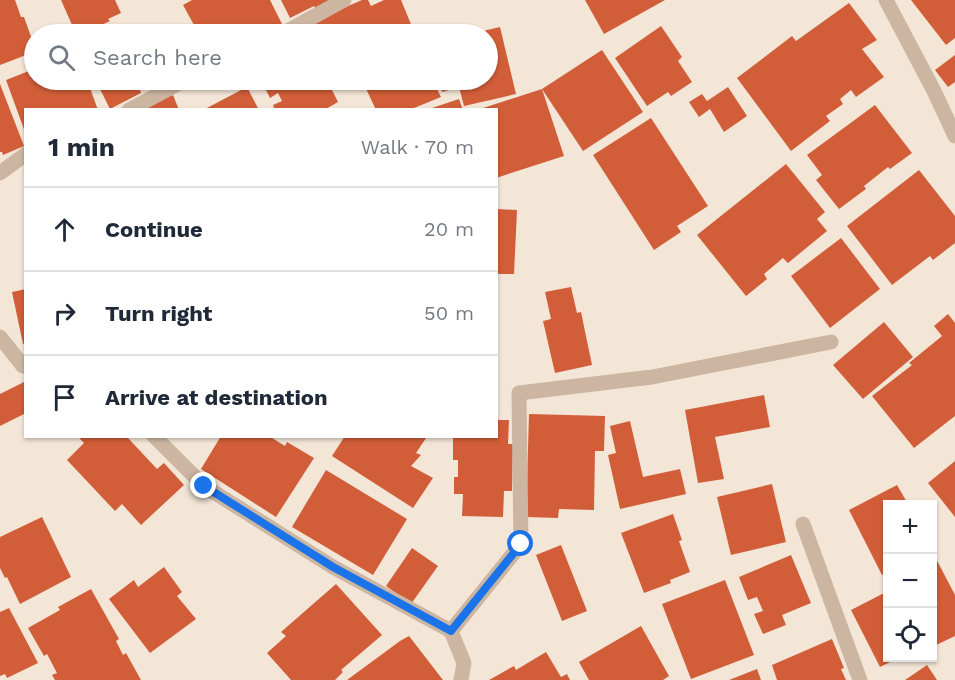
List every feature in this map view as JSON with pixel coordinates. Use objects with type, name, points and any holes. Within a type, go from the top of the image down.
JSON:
[{"type":"street","points":[[300,24],[344,0]]},
{"type":"street","points":[[886,0],[955,136]]},
{"type":"street","points":[[133,108],[166,90]]},
{"type":"street","points":[[0,173],[24,155]]},
{"type":"street","points":[[0,337],[24,366]]},
{"type":"street","points":[[451,631],[521,544],[519,393],[652,377],[831,342]]},
{"type":"street","points":[[156,438],[204,486],[333,567],[451,631],[464,663],[461,680]]},
{"type":"street","points":[[803,524],[860,680]]},
{"type":"building","points":[[0,0],[15,0],[21,17],[24,17],[26,24],[24,24],[24,56],[0,65]]},
{"type":"building","points":[[61,0],[115,0],[121,13],[108,19],[110,21],[104,24],[72,24]]},
{"type":"building","points":[[192,0],[270,0],[282,24],[193,24],[183,5]]},
{"type":"building","points":[[281,0],[335,0],[316,10],[314,6],[290,18]]},
{"type":"building","points":[[362,0],[368,0],[371,6],[384,0],[401,0],[411,24],[312,24],[311,22]]},
{"type":"building","points":[[585,0],[665,0],[604,34]]},
{"type":"building","points":[[911,0],[955,0],[955,38],[946,45]]},
{"type":"building","points":[[849,3],[877,40],[862,49],[884,77],[856,97],[851,90],[840,99],[843,104],[826,116],[830,121],[791,151],[737,78],[792,36],[796,41]]},
{"type":"building","points":[[661,26],[682,57],[678,61],[692,82],[671,96],[668,92],[647,106],[615,58]]},
{"type":"building","points":[[498,27],[500,27],[516,94],[464,106],[460,90],[498,90]]},
{"type":"building","points":[[602,50],[643,112],[583,151],[542,89]]},
{"type":"building","points":[[955,55],[955,82],[948,87],[935,70]]},
{"type":"building","points":[[24,73],[24,90],[91,90],[97,108],[24,108],[24,129],[6,80]]},
{"type":"building","points":[[0,84],[24,146],[3,155],[0,152]]},
{"type":"building","points":[[728,87],[747,116],[724,132],[710,109],[699,117],[689,102],[702,94],[707,101]]},
{"type":"building","points":[[542,89],[564,156],[498,177],[498,108],[483,108]]},
{"type":"building","points":[[100,90],[140,90],[141,93],[110,108]]},
{"type":"building","points":[[241,90],[249,90],[258,108],[207,108]]},
{"type":"building","points":[[266,90],[332,90],[338,102],[328,108],[274,108],[273,105],[282,101],[278,93],[270,98]]},
{"type":"building","points":[[367,90],[438,90],[441,97],[414,108],[375,108]]},
{"type":"building","points":[[173,95],[178,108],[140,108]]},
{"type":"building","points":[[459,99],[462,108],[432,108]]},
{"type":"building","points":[[875,105],[912,153],[890,169],[888,167],[864,186],[866,189],[839,209],[816,180],[822,175],[807,155]]},
{"type":"building","points":[[651,118],[708,206],[677,226],[681,232],[654,250],[593,155]]},
{"type":"building","points":[[786,164],[825,212],[817,219],[827,231],[788,263],[783,258],[764,274],[767,279],[746,296],[697,235]]},
{"type":"building","points":[[919,170],[955,216],[955,243],[933,260],[930,256],[892,285],[847,226]]},
{"type":"building","points":[[498,209],[517,210],[514,274],[498,274]]},
{"type":"building","points":[[841,238],[880,289],[830,328],[791,276]]},
{"type":"building","points":[[571,287],[577,313],[581,312],[592,365],[555,373],[543,321],[551,319],[545,292]]},
{"type":"building","points":[[24,289],[24,344],[23,344],[12,292]]},
{"type":"building","points":[[948,314],[955,323],[955,416],[914,448],[872,396],[912,365],[909,363],[942,336],[934,326]]},
{"type":"building","points":[[884,322],[913,357],[863,399],[833,365]]},
{"type":"building","points":[[24,382],[24,414],[0,426],[0,394]]},
{"type":"building","points":[[764,395],[770,427],[715,437],[724,479],[698,483],[685,410]]},
{"type":"building","points":[[529,414],[605,416],[604,451],[595,451],[594,510],[559,509],[558,518],[526,517]]},
{"type":"building","points":[[498,420],[509,420],[508,444],[513,444],[512,491],[504,491],[503,517],[462,516],[463,494],[454,494],[454,477],[458,477],[458,460],[453,460],[453,438],[498,438]]},
{"type":"building","points":[[630,421],[643,477],[680,469],[686,494],[620,509],[608,455],[616,453],[610,426]]},
{"type":"building","points":[[128,438],[157,469],[164,463],[184,485],[141,525],[122,504],[115,511],[67,460],[84,443],[80,439]]},
{"type":"building","points":[[220,438],[272,438],[285,446],[287,442],[314,458],[276,517],[201,469]]},
{"type":"building","points":[[344,438],[426,438],[416,453],[421,455],[411,466],[433,478],[413,508],[332,456]]},
{"type":"building","points":[[955,461],[955,517],[928,483]]},
{"type":"building","points":[[326,470],[407,519],[373,575],[292,527]]},
{"type":"building","points":[[772,484],[786,542],[731,555],[717,497]]},
{"type":"building","points":[[897,485],[906,500],[883,500],[883,574],[882,575],[849,510]]},
{"type":"building","points":[[673,514],[682,540],[679,541],[690,572],[670,580],[671,583],[644,593],[621,533]]},
{"type":"building","points":[[42,517],[71,577],[20,604],[0,568],[0,537]]},
{"type":"building","points":[[561,545],[587,611],[562,621],[536,555]]},
{"type":"building","points":[[412,548],[438,566],[411,604],[386,586]]},
{"type":"building","points":[[791,555],[811,603],[782,615],[786,625],[763,634],[754,614],[763,611],[757,597],[748,600],[739,577]]},
{"type":"building","points":[[937,561],[955,595],[955,636],[937,645]]},
{"type":"building","points":[[164,567],[182,592],[177,596],[196,619],[150,653],[109,599],[134,580],[138,587]]},
{"type":"building","points":[[725,580],[754,655],[691,679],[662,604]]},
{"type":"building","points":[[336,584],[382,635],[341,670],[343,672],[335,680],[291,680],[267,653],[286,636],[281,632]]},
{"type":"building","points":[[91,589],[119,639],[116,641],[123,655],[126,653],[141,680],[55,680],[52,675],[57,673],[47,654],[44,656],[28,628],[60,610],[58,607]]},
{"type":"building","points":[[883,594],[883,662],[890,662],[880,667],[851,610]]},
{"type":"building","points":[[9,608],[38,663],[7,678],[5,674],[0,676],[0,612]]},
{"type":"building","points":[[641,626],[669,676],[663,680],[589,680],[579,662]]},
{"type":"building","points":[[409,636],[443,680],[347,680],[400,641]]},
{"type":"building","points":[[832,639],[844,668],[841,669],[846,680],[777,680],[772,665]]},
{"type":"building","points":[[546,652],[561,677],[567,674],[570,680],[489,680],[514,666],[516,670]]},
{"type":"building","points":[[927,665],[937,680],[905,680]]},
{"type":"building","points":[[757,669],[761,680],[729,680]]},
{"type":"route","points":[[204,486],[333,567],[451,631],[521,544]]}]
